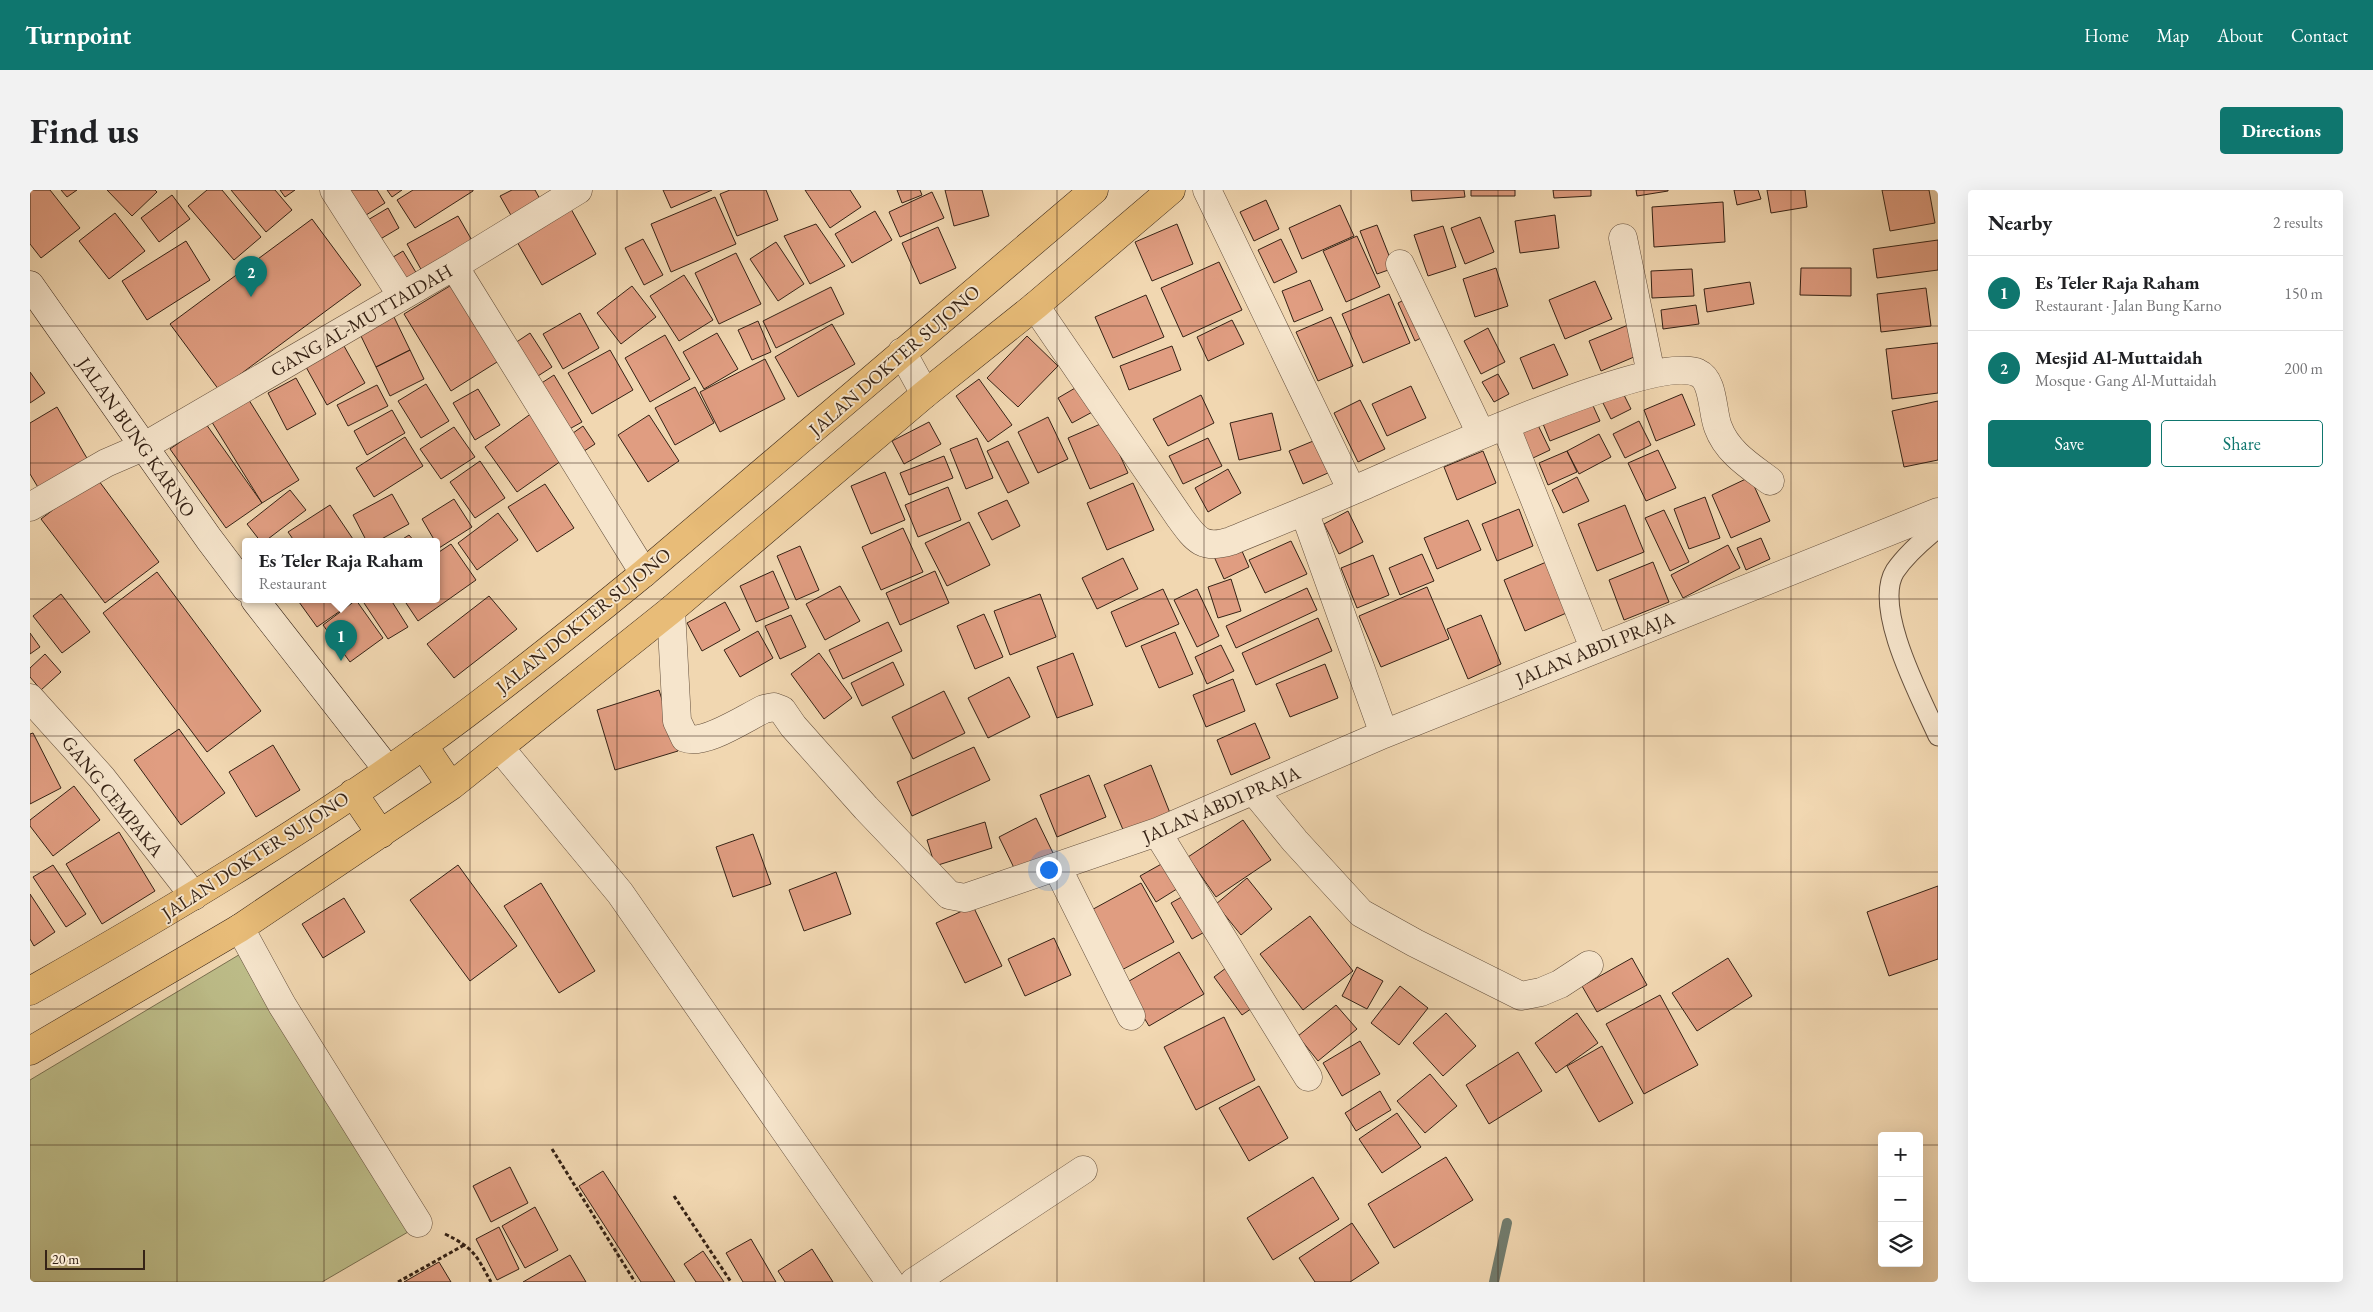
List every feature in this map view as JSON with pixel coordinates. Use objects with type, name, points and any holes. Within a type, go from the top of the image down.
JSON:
[{"type":"highway","name":"JALAN DOKTER SUJONO","points":[[30,991],[194,896],[353,793],[423,745],[576,629],[644,573],[1094,190]]},
{"type":"highway","points":[[30,1051],[240,928],[450,786],[671,610],[925,394],[1035,306],[1171,190]]},
{"type":"highway","points":[[423,745],[450,786]]},
{"type":"highway","points":[[353,793],[381,834]]},
{"type":"street","points":[[334,190],[402,296]]},
{"type":"street","name":"GANG AL-MUTTAIDAH","points":[[30,508],[106,463],[143,447],[454,266],[578,190]]},
{"type":"street","points":[[1207,190],[1352,491]]},
{"type":"street","points":[[1623,238],[1652,374]]},
{"type":"street","points":[[1400,264],[1493,430],[1594,648]]},
{"type":"street","points":[[454,266],[644,573]]},
{"type":"street","name":"JALAN BUNG KARNO","points":[[30,285],[143,447],[242,583]]},
{"type":"street","points":[[1035,306],[1192,536],[1205,545],[1219,545],[1352,491],[1493,430],[1603,388],[1667,371],[1695,371],[1703,376],[1709,388],[1718,429],[1727,444],[1743,461],[1770,481]]},
{"type":"street","points":[[902,352],[925,394]]},
{"type":"street","points":[[1304,511],[1384,734]]},
{"type":"street","name":"JALAN ABDI PRAJA","points":[[671,610],[677,721],[684,738],[691,741],[704,738],[764,709],[774,708],[782,710],[792,726],[860,801],[949,894],[965,898],[1157,832],[1384,734],[1594,648],[1938,512]]},
{"type":"street","points":[[257,603],[387,769]]},
{"type":"street","name":"GANG CEMPAKA","points":[[30,698],[102,778],[194,896]]},
{"type":"street","points":[[500,748],[620,893],[890,1282]]},
{"type":"street","points":[[1254,791],[1295,841],[1361,913],[1415,943],[1521,996],[1541,992],[1560,984],[1590,965]]},
{"type":"street","points":[[1157,832],[1308,1077]]},
{"type":"street","points":[[1057,867],[1131,1016]]},
{"type":"street","points":[[240,928],[282,1005],[418,1223]]},
{"type":"street","points":[[914,1282],[950,1272],[1083,1170]]},
{"type":"lane","points":[[1938,528],[1925,538],[1895,572],[1888,597],[1901,654],[1938,736]]},
{"type":"path","points":[[552,1149],[635,1282]]},
{"type":"path","points":[[674,1196],[731,1282]]},
{"type":"path","points":[[418,1223],[466,1244],[473,1251],[491,1282]]},
{"type":"path","points":[[398,1282],[466,1244]]},
{"type":"green space","points":[[242,953],[408,1232],[322,1282],[30,1282],[30,1080]]},
{"type":"building","points":[[30,190],[50,190],[80,228],[41,258],[30,244]]},
{"type":"building","points":[[61,190],[77,190],[67,197]]},
{"type":"building","points":[[107,190],[155,190],[157,192],[132,216]]},
{"type":"building","points":[[207,190],[222,190],[261,237],[234,260],[188,206]]},
{"type":"building","points":[[231,190],[275,190],[292,210],[266,232]]},
{"type":"building","points":[[280,190],[295,190],[285,197]]},
{"type":"building","points":[[345,190],[377,190],[385,203],[363,217]]},
{"type":"building","points":[[387,190],[402,190],[392,197]]},
{"type":"building","points":[[413,190],[473,191],[415,228],[397,200]]},
{"type":"building","points":[[512,190],[535,190],[545,208],[516,224],[500,196]]},
{"type":"building","points":[[663,190],[712,190],[671,208]]},
{"type":"building","points":[[730,190],[766,190],[778,220],[737,236],[720,194]]},
{"type":"building","points":[[805,190],[850,190],[861,207],[830,228]]},
{"type":"building","points":[[897,190],[920,190],[922,195],[902,203]]},
{"type":"building","points":[[945,190],[982,190],[989,216],[954,226]]},
{"type":"building","points":[[1411,190],[1464,190],[1465,197],[1412,201]]},
{"type":"building","points":[[1471,190],[1515,190],[1515,196],[1471,196]]},
{"type":"building","points":[[1553,190],[1591,190],[1591,196],[1554,198]]},
{"type":"building","points":[[1636,190],[1668,190],[1668,191],[1637,196]]},
{"type":"building","points":[[1734,190],[1758,190],[1761,199],[1737,205]]},
{"type":"building","points":[[1767,190],[1805,190],[1807,207],[1771,213]]},
{"type":"building","points":[[1882,190],[1929,190],[1935,223],[1890,231]]},
{"type":"building","points":[[932,192],[944,218],[900,237],[889,212]]},
{"type":"building","points":[[172,195],[190,219],[159,242],[141,218]]},
{"type":"building","points":[[715,197],[736,244],[671,272],[651,224]]},
{"type":"building","points":[[1266,200],[1279,229],[1254,241],[1240,212]]},
{"type":"building","points":[[1723,202],[1725,242],[1654,247],[1652,207]]},
{"type":"building","points":[[1340,205],[1354,236],[1302,259],[1289,228]]},
{"type":"building","points":[[388,208],[399,228],[372,244],[361,224]]},
{"type":"building","points":[[571,209],[596,254],[542,285],[516,240]]},
{"type":"building","points":[[875,211],[892,240],[852,263],[835,234]]},
{"type":"building","points":[[115,213],[145,251],[109,279],[79,241]]},
{"type":"building","points":[[1555,215],[1559,248],[1520,253],[1515,221]]},
{"type":"building","points":[[458,216],[474,244],[423,273],[407,244]]},
{"type":"building","points":[[1480,217],[1494,252],[1465,264],[1451,228]]},
{"type":"building","points":[[312,219],[361,285],[219,390],[170,324]]},
{"type":"building","points":[[816,224],[845,266],[810,284],[784,236]]},
{"type":"building","points":[[1177,224],[1193,264],[1152,281],[1135,242]]},
{"type":"building","points":[[1377,225],[1394,268],[1377,274],[1360,231]]},
{"type":"building","points":[[1443,226],[1456,267],[1428,276],[1414,235]]},
{"type":"building","points":[[938,227],[956,268],[920,284],[902,243]]},
{"type":"building","points":[[1357,236],[1380,287],[1346,302],[1323,251]]},
{"type":"building","points":[[643,239],[663,275],[644,285],[625,248]]},
{"type":"building","points":[[1281,239],[1297,272],[1274,283],[1258,250]]},
{"type":"building","points":[[1938,240],[1938,270],[1877,278],[1873,249]]},
{"type":"building","points":[[186,241],[210,280],[147,320],[122,281]]},
{"type":"building","points":[[776,242],[804,284],[778,301],[750,259]]},
{"type":"building","points":[[403,251],[420,279],[402,290],[385,262]]},
{"type":"building","points":[[736,253],[761,304],[719,324],[695,273]]},
{"type":"building","points":[[1219,262],[1242,310],[1183,337],[1161,288]]},
{"type":"building","points":[[1496,268],[1508,306],[1475,317],[1463,279]]},
{"type":"building","points":[[1801,268],[1851,268],[1851,296],[1800,295]]},
{"type":"building","points":[[1692,269],[1694,296],[1652,298],[1651,271]]},
{"type":"building","points":[[684,275],[713,320],[679,341],[650,296]]},
{"type":"building","points":[[1310,280],[1323,310],[1294,322],[1282,291]]},
{"type":"building","points":[[458,281],[505,357],[451,391],[404,314]]},
{"type":"building","points":[[1595,281],[1612,319],[1565,339],[1549,300]]},
{"type":"building","points":[[1750,282],[1754,304],[1707,312],[1704,289]]},
{"type":"building","points":[[632,286],[656,317],[621,344],[597,313]]},
{"type":"building","points":[[831,287],[844,314],[776,348],[763,321]]},
{"type":"building","points":[[1926,288],[1931,326],[1881,332],[1877,294]]},
{"type":"building","points":[[1389,294],[1410,343],[1363,363],[1342,314]]},
{"type":"building","points":[[1146,295],[1164,337],[1113,358],[1095,317]]},
{"type":"building","points":[[1412,296],[1429,334],[1415,341],[1398,303]]},
{"type":"building","points":[[1696,305],[1699,324],[1663,329],[1661,310]]},
{"type":"building","points":[[580,313],[599,348],[563,369],[543,334]]},
{"type":"building","points":[[394,317],[410,350],[376,367],[360,334]]},
{"type":"building","points":[[1331,317],[1353,366],[1318,381],[1296,332]]},
{"type":"building","points":[[1232,320],[1244,344],[1208,361],[1197,337]]},
{"type":"building","points":[[758,321],[771,352],[752,360],[738,330]]},
{"type":"building","points":[[832,324],[855,364],[798,397],[775,357]]},
{"type":"building","points":[[1628,325],[1641,354],[1601,371],[1589,341]]},
{"type":"building","points":[[1488,328],[1505,362],[1481,374],[1464,341]]},
{"type":"building","points":[[530,333],[552,367],[530,381],[509,347]]},
{"type":"building","points":[[717,333],[738,369],[704,389],[683,352]]},
{"type":"building","points":[[665,335],[690,379],[650,402],[625,358]]},
{"type":"building","points":[[1027,336],[1058,366],[1018,407],[987,378]]},
{"type":"building","points":[[1938,343],[1938,393],[1892,399],[1886,349]]},
{"type":"building","points":[[1554,344],[1568,375],[1533,389],[1520,358]]},
{"type":"building","points":[[344,346],[365,383],[327,405],[306,367]]},
{"type":"building","points":[[1172,346],[1181,370],[1129,390],[1120,366]]},
{"type":"building","points":[[410,350],[424,379],[390,396],[376,367]]},
{"type":"building","points":[[610,350],[633,390],[592,414],[568,373]]},
{"type":"building","points":[[765,359],[785,399],[720,432],[700,392]]},
{"type":"building","points":[[30,372],[45,393],[30,403]]},
{"type":"building","points":[[1498,374],[1509,394],[1494,402],[1482,382]]},
{"type":"building","points":[[554,375],[582,422],[564,432],[537,386]]},
{"type":"building","points":[[296,378],[316,414],[287,430],[268,393]]},
{"type":"building","points":[[979,379],[1012,425],[988,442],[956,396]]},
{"type":"building","points":[[426,384],[449,421],[421,438],[398,401]]},
{"type":"building","points":[[1082,384],[1096,410],[1072,423],[1058,398]]},
{"type":"building","points":[[377,385],[388,406],[348,426],[337,405]]},
{"type":"building","points":[[1619,385],[1631,409],[1611,419],[1599,395]]},
{"type":"building","points":[[1411,386],[1426,418],[1387,436],[1372,404]]},
{"type":"building","points":[[695,387],[714,423],[675,445],[655,408]]},
{"type":"building","points":[[478,389],[500,425],[475,440],[453,403]]},
{"type":"building","points":[[1682,394],[1695,425],[1656,441],[1644,410]]},
{"type":"building","points":[[1201,395],[1214,423],[1168,446],[1153,419]]},
{"type":"building","points":[[247,397],[299,480],[262,503],[210,419]]},
{"type":"building","points":[[1590,399],[1600,421],[1550,441],[1541,419]]},
{"type":"building","points":[[1360,400],[1385,449],[1358,462],[1334,413]]},
{"type":"building","points":[[1938,401],[1938,460],[1904,467],[1892,411]]},
{"type":"building","points":[[57,407],[88,460],[39,489],[30,474],[30,423]]},
{"type":"building","points":[[392,410],[405,433],[367,455],[354,431]]},
{"type":"building","points":[[536,410],[568,456],[517,492],[485,447]]},
{"type":"building","points":[[1272,413],[1281,450],[1239,460],[1230,423]]},
{"type":"building","points":[[649,415],[679,461],[648,482],[618,435]]},
{"type":"building","points":[[1048,417],[1068,459],[1038,473],[1018,432]]},
{"type":"building","points":[[1536,421],[1550,450],[1533,458],[1518,428]]},
{"type":"building","points":[[1639,421],[1651,445],[1625,458],[1613,434]]},
{"type":"building","points":[[929,422],[941,444],[904,464],[892,441]]},
{"type":"building","points":[[1105,422],[1128,473],[1090,489],[1068,438]]},
{"type":"building","points":[[206,424],[262,503],[226,528],[170,449]]},
{"type":"building","points":[[583,426],[595,444],[578,455],[566,438]]},
{"type":"building","points":[[454,427],[475,457],[441,479],[420,449]]},
{"type":"building","points":[[1599,434],[1611,457],[1579,474],[1567,451]]},
{"type":"building","points":[[405,437],[423,466],[374,497],[356,468]]},
{"type":"building","points":[[1323,437],[1337,469],[1303,484],[1289,451]]},
{"type":"building","points":[[977,438],[993,478],[966,489],[950,449]]},
{"type":"building","points":[[1208,438],[1222,466],[1183,484],[1169,456]]},
{"type":"building","points":[[1008,441],[1029,483],[1008,493],[987,451]]},
{"type":"building","points":[[1658,450],[1676,488],[1646,501],[1628,463]]},
{"type":"building","points":[[1483,451],[1496,483],[1457,500],[1444,467]]},
{"type":"building","points":[[1567,451],[1577,472],[1548,485],[1539,463]]},
{"type":"building","points":[[944,456],[953,478],[909,495],[900,473]]},
{"type":"building","points":[[480,461],[505,498],[475,518],[450,482]]},
{"type":"building","points":[[1228,469],[1241,493],[1208,512],[1195,488]]},
{"type":"building","points":[[885,472],[905,520],[871,534],[851,486]]},
{"type":"building","points":[[96,477],[159,562],[105,603],[41,519]]},
{"type":"building","points":[[1577,477],[1589,501],[1563,513],[1552,490]]},
{"type":"building","points":[[1750,477],[1770,521],[1731,538],[1712,495]]},
{"type":"building","points":[[1133,483],[1154,530],[1107,550],[1087,503]]},
{"type":"building","points":[[545,484],[574,528],[537,552],[508,507]]},
{"type":"building","points":[[948,487],[961,520],[918,537],[905,505]]},
{"type":"building","points":[[290,490],[306,510],[269,538],[258,538],[247,524]]},
{"type":"building","points":[[392,494],[409,524],[383,538],[365,538],[353,515]]},
{"type":"building","points":[[1705,497],[1720,538],[1689,549],[1674,509]]},
{"type":"building","points":[[454,499],[472,527],[440,547],[440,538],[433,538],[422,519]]},
{"type":"building","points":[[1007,500],[1020,526],[992,540],[978,513]]},
{"type":"building","points":[[330,505],[352,538],[292,538],[288,532]]},
{"type":"building","points":[[1625,505],[1644,552],[1597,571],[1578,524]]},
{"type":"building","points":[[1519,509],[1533,546],[1497,561],[1482,524]]},
{"type":"building","points":[[1664,510],[1689,562],[1670,571],[1645,518]]},
{"type":"building","points":[[1348,511],[1363,542],[1339,554],[1324,524]]},
{"type":"building","points":[[498,513],[518,540],[477,570],[458,543]]},
{"type":"building","points":[[1468,520],[1481,550],[1437,569],[1424,538]]},
{"type":"building","points":[[969,522],[990,565],[947,586],[925,543]]},
{"type":"building","points":[[903,528],[923,572],[881,590],[862,547]]},
{"type":"building","points":[[1761,538],[1770,559],[1746,570],[1737,548]]},
{"type":"building","points":[[1291,541],[1307,574],[1265,593],[1249,560]]},
{"type":"building","points":[[1238,542],[1249,567],[1224,579],[1212,552]]},
{"type":"building","points":[[451,544],[476,580],[418,621],[406,603],[440,603],[440,551]]},
{"type":"building","points":[[1728,545],[1740,568],[1683,598],[1671,575]]},
{"type":"building","points":[[800,546],[819,590],[796,600],[777,556]]},
{"type":"building","points":[[1422,554],[1434,581],[1400,595],[1389,568]]},
{"type":"building","points":[[1373,555],[1389,595],[1357,608],[1341,568]]},
{"type":"building","points":[[1123,558],[1138,589],[1097,609],[1082,578]]},
{"type":"building","points":[[1551,560],[1571,611],[1525,631],[1504,580]]},
{"type":"building","points":[[1653,562],[1669,602],[1624,620],[1609,580]]},
{"type":"building","points":[[773,571],[789,608],[756,622],[740,586]]},
{"type":"building","points":[[935,571],[949,603],[900,625],[886,593]]},
{"type":"building","points":[[157,572],[261,711],[207,752],[103,613]]},
{"type":"building","points":[[1231,579],[1241,611],[1218,618],[1208,587]]},
{"type":"building","points":[[840,586],[860,621],[825,640],[806,604]]},
{"type":"building","points":[[1427,587],[1449,639],[1381,667],[1359,616]]},
{"type":"building","points":[[1307,588],[1317,610],[1236,648],[1226,626]]},
{"type":"building","points":[[1163,589],[1179,624],[1126,647],[1111,612]]},
{"type":"building","points":[[1197,589],[1219,636],[1197,647],[1174,600]]},
{"type":"building","points":[[61,594],[90,632],[62,653],[33,616]]},
{"type":"building","points":[[1040,594],[1056,637],[1010,655],[994,611]]},
{"type":"building","points":[[489,596],[517,629],[454,678],[427,644]]},
{"type":"building","points":[[725,602],[740,630],[702,651],[687,623]]},
{"type":"building","points":[[300,603],[352,603],[317,627]]},
{"type":"building","points":[[352,603],[358,603],[383,638],[350,662],[323,625]]},
{"type":"building","points":[[364,603],[393,603],[408,627],[388,639]]},
{"type":"building","points":[[984,614],[1003,657],[975,669],[957,626]]},
{"type":"building","points":[[791,615],[806,647],[780,659],[765,626]]},
{"type":"building","points":[[1481,615],[1501,664],[1468,679],[1447,629]]},
{"type":"building","points":[[1318,618],[1332,651],[1256,685],[1242,653]]},
{"type":"building","points":[[888,622],[902,651],[843,679],[829,650]]},
{"type":"building","points":[[758,631],[773,658],[740,677],[724,650]]},
{"type":"building","points":[[1175,632],[1193,674],[1159,688],[1141,646]]},
{"type":"building","points":[[30,633],[40,647],[30,654]]},
{"type":"building","points":[[1221,645],[1234,671],[1207,684],[1195,657]]},
{"type":"building","points":[[819,653],[852,698],[824,719],[791,674]]},
{"type":"building","points":[[1073,653],[1093,705],[1057,718],[1037,667]]},
{"type":"building","points":[[45,654],[61,672],[41,690],[30,677],[30,668]]},
{"type":"building","points":[[893,662],[904,685],[862,706],[851,683]]},
{"type":"building","points":[[1325,664],[1338,698],[1290,717],[1276,684]]},
{"type":"building","points":[[1009,677],[1030,717],[988,738],[968,698]]},
{"type":"building","points":[[1233,679],[1245,711],[1206,727],[1193,695]]},
{"type":"building","points":[[659,690],[678,751],[615,770],[597,710]]},
{"type":"building","points":[[944,691],[965,733],[913,759],[892,717]]},
{"type":"building","points":[[1255,723],[1270,758],[1231,775],[1217,740]]},
{"type":"building","points":[[179,729],[225,793],[181,825],[134,760]]},
{"type":"building","points":[[33,733],[61,788],[30,804],[30,734]]},
{"type":"building","points":[[273,745],[300,790],[256,817],[229,772]]},
{"type":"building","points":[[974,747],[990,780],[912,816],[897,782]]},
{"type":"building","points":[[1151,765],[1170,813],[1124,832],[1104,785]]},
{"type":"building","points":[[1089,775],[1106,817],[1057,837],[1040,795]]},
{"type":"building","points":[[74,786],[100,820],[53,856],[30,826],[30,820]]},
{"type":"building","points":[[1036,818],[1053,853],[1016,872],[999,837]]},
{"type":"building","points":[[1243,820],[1271,860],[1216,897],[1188,857]]},
{"type":"building","points":[[985,822],[992,848],[935,866],[927,840]]},
{"type":"building","points":[[119,832],[155,891],[102,924],[66,864]]},
{"type":"building","points":[[753,834],[771,884],[733,897],[716,847]]},
{"type":"building","points":[[1165,862],[1180,887],[1156,902],[1140,876]]},
{"type":"building","points":[[53,865],[86,914],[66,927],[33,877]]},
{"type":"building","points":[[458,865],[517,946],[470,981],[410,900]]},
{"type":"building","points":[[836,872],[851,914],[804,931],[789,890]]},
{"type":"building","points":[[1247,878],[1272,909],[1241,935],[1216,904]]},
{"type":"building","points":[[541,883],[595,971],[559,993],[504,906]]},
{"type":"building","points":[[1141,883],[1174,942],[1118,972],[1086,913]]},
{"type":"building","points":[[1938,886],[1938,959],[1889,976],[1867,912]]},
{"type":"building","points":[[30,894],[55,932],[34,946],[30,939]]},
{"type":"building","points":[[1187,894],[1208,930],[1192,939],[1171,903]]},
{"type":"building","points":[[344,898],[365,932],[323,958],[302,924]]},
{"type":"building","points":[[973,906],[1002,966],[965,983],[936,923]]},
{"type":"building","points":[[1310,916],[1353,971],[1303,1010],[1260,954]]},
{"type":"building","points":[[1054,938],[1071,975],[1025,996],[1008,959]]},
{"type":"building","points":[[1179,952],[1204,994],[1149,1026],[1124,984]]},
{"type":"building","points":[[1632,958],[1647,985],[1597,1012],[1582,986]]},
{"type":"building","points":[[1728,958],[1752,996],[1697,1031],[1672,993]]},
{"type":"building","points":[[1230,965],[1258,1004],[1242,1015],[1214,977]]},
{"type":"building","points":[[1357,967],[1383,981],[1367,1009],[1342,996]]},
{"type":"building","points":[[1400,986],[1428,1008],[1399,1045],[1371,1023]]},
{"type":"building","points":[[1660,995],[1698,1065],[1644,1094],[1606,1024]]},
{"type":"building","points":[[1336,1005],[1357,1029],[1318,1061],[1298,1036]]},
{"type":"building","points":[[1446,1013],[1476,1046],[1443,1076],[1413,1043]]},
{"type":"building","points":[[1577,1013],[1598,1043],[1556,1073],[1535,1043]]},
{"type":"building","points":[[1224,1017],[1255,1080],[1196,1110],[1164,1047]]},
{"type":"building","points":[[1360,1041],[1380,1074],[1342,1096],[1323,1063]]},
{"type":"building","points":[[1602,1046],[1633,1103],[1599,1122],[1567,1066]]},
{"type":"building","points":[[1518,1052],[1542,1091],[1489,1124],[1466,1085]]},
{"type":"building","points":[[1430,1074],[1457,1106],[1425,1133],[1397,1101]]},
{"type":"building","points":[[1259,1086],[1288,1138],[1249,1161],[1219,1108]]},
{"type":"building","points":[[1380,1091],[1391,1110],[1356,1131],[1345,1113]]},
{"type":"building","points":[[1397,1113],[1421,1147],[1382,1173],[1359,1139]]},
{"type":"building","points":[[1446,1157],[1473,1200],[1394,1248],[1368,1204]]},
{"type":"building","points":[[510,1167],[528,1203],[491,1222],[473,1186]]},
{"type":"building","points":[[603,1171],[675,1282],[641,1282],[579,1186]]},
{"type":"building","points":[[1313,1177],[1339,1219],[1273,1260],[1247,1218]]},
{"type":"building","points":[[535,1207],[558,1250],[525,1268],[502,1226]]},
{"type":"building","points":[[1352,1223],[1379,1263],[1350,1282],[1315,1282],[1299,1258]]},
{"type":"building","points":[[499,1227],[519,1269],[497,1280],[476,1239]]},
{"type":"building","points":[[751,1239],[776,1282],[743,1282],[726,1253]]},
{"type":"building","points":[[812,1249],[833,1282],[785,1282],[778,1271]]},
{"type":"building","points":[[703,1251],[724,1282],[696,1282],[684,1264]]},
{"type":"building","points":[[570,1255],[586,1282],[523,1282]]},
{"type":"building","points":[[439,1262],[451,1282],[404,1282]]},
{"type":"waterway","points":[[1494,1282],[1507,1223]]},
{"type":"place","name":"Mesjid Al-Muttaidah","points":[[251,297]]},
{"type":"place","name":"Es Teler Raja Raham","points":[[341,661]]}]
